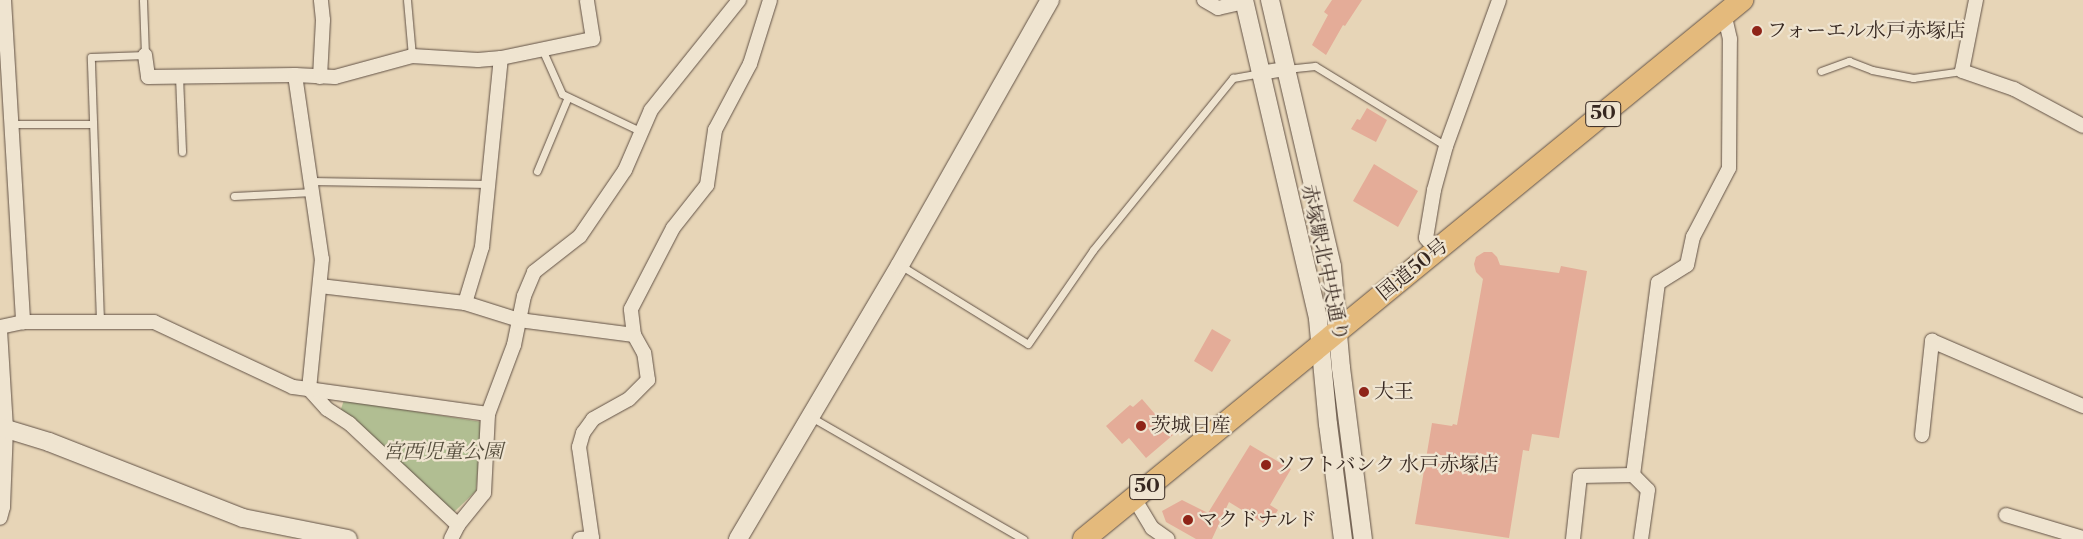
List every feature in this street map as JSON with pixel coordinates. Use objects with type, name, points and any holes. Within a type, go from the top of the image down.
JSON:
[{"type":"highway","name":"国道50号","points":[[1084,539],[1742,0]]},
{"type":"street","points":[[4,0],[22,322]]},
{"type":"street","points":[[320,77],[323,20],[321,0]]},
{"type":"street","points":[[145,56],[148,77],[296,75],[335,77],[412,56],[478,60],[501,58],[593,39],[588,0]]},
{"type":"street","points":[[451,539],[458,525],[484,494],[488,414],[514,346],[524,296],[534,272],[580,236],[625,170],[650,110],[739,0]]},
{"type":"street","points":[[589,539],[579,446],[583,433],[593,419],[629,399],[648,380],[644,353],[634,335],[631,309],[673,228],[707,185],[715,130],[750,64],[770,0]]},
{"type":"street","points":[[743,535],[1050,0]]},
{"type":"street","points":[[1204,0],[1218,8],[1244,1]]},
{"type":"street","name":"赤塚駅北中央通り","points":[[1270,0],[1332,267],[1328,424],[1343,539]]},
{"type":"street","points":[[1437,251],[1426,238],[1434,190],[1446,146],[1498,0]]},
{"type":"street","points":[[1976,0],[1962,71],[2014,89],[2083,126]]},
{"type":"street","name":"赤塚駅北中央通り","points":[[1244,1],[1313,294],[1330,338],[1363,539]]},
{"type":"street","points":[[1633,475],[1658,283],[1687,265],[1693,237],[1729,168],[1730,39],[1724,14]]},
{"type":"street","points":[[465,303],[482,247],[490,184],[501,58]]},
{"type":"street","points":[[1260,73],[1286,69]]},
{"type":"street","points":[[296,75],[322,259],[308,389]]},
{"type":"street","points":[[320,286],[465,303],[519,320],[634,335]]},
{"type":"street","points":[[0,518],[3,507],[3,427],[0,328],[22,322],[154,322],[293,387],[488,414]]},
{"type":"street","points":[[1922,435],[1932,341],[2083,406]]},
{"type":"street","points":[[308,389],[327,409],[350,424],[458,525]]},
{"type":"street","points":[[3,427],[48,442],[279,532],[348,539]]},
{"type":"street","points":[[1573,539],[1580,476],[1633,475],[1648,490],[1641,539]]},
{"type":"street","points":[[1134,498],[1152,528],[1168,539]]},
{"type":"street","points":[[2006,515],[2080,538]]},
{"type":"lane","points":[[100,321],[91,57],[145,56],[143,0]]},
{"type":"lane","points":[[407,0],[412,56]]},
{"type":"lane","points":[[542,49],[562,94],[642,132]]},
{"type":"lane","points":[[1820,70],[1849,61],[1872,70],[1913,78],[1962,71]]},
{"type":"lane","points":[[1286,69],[1315,66],[1446,146]]},
{"type":"lane","points":[[900,264],[1028,344],[1093,250],[1233,78],[1260,73]]},
{"type":"lane","points":[[179,76],[182,152]]},
{"type":"lane","points":[[537,171],[568,96]]},
{"type":"lane","points":[[11,124],[93,124]]},
{"type":"lane","points":[[234,196],[312,187],[490,184]]},
{"type":"lane","points":[[810,417],[1023,539]]},
{"type":"green space","name":"宮西児童公園","points":[[344,400],[482,422],[476,491],[454,512],[340,412]]},
{"type":"building","points":[[1332,0],[1362,0],[1345,26],[1343,25],[1326,55],[1312,45],[1328,15],[1324,12]]},
{"type":"building","points":[[1367,108],[1387,120],[1376,142],[1351,129],[1357,119],[1360,120]]},
{"type":"building","points":[[1374,164],[1418,191],[1398,227],[1353,201]]},
{"type":"building","points":[[1484,252],[1492,252],[1497,257],[1500,265],[1559,273],[1561,266],[1587,271],[1559,438],[1532,434],[1529,451],[1523,450],[1509,538],[1415,524],[1432,423],[1457,425],[1483,279],[1476,272],[1474,264],[1476,257]]},
{"type":"building","points":[[1212,329],[1231,340],[1212,372],[1194,361]]},
{"type":"building","points":[[1142,399],[1173,435],[1146,458],[1129,438],[1122,444],[1106,426],[1130,405],[1133,407]]},
{"type":"building","points":[[1250,445],[1291,469],[1270,505],[1278,510],[1268,526],[1229,502],[1212,539],[1196,539],[1166,522],[1162,511],[1182,500],[1208,513]]},
{"type":"place","name":"フォーエル水戸赤塚店","points":[[1757,31]]},
{"type":"place","name":"大王","points":[[1364,392]]},
{"type":"place","name":"茨城日産","points":[[1141,426]]},
{"type":"place","name":"ソフトバンク 水戸赤塚店","points":[[1266,465]]},
{"type":"place","name":"マクドナルド","points":[[1188,520]]}]
